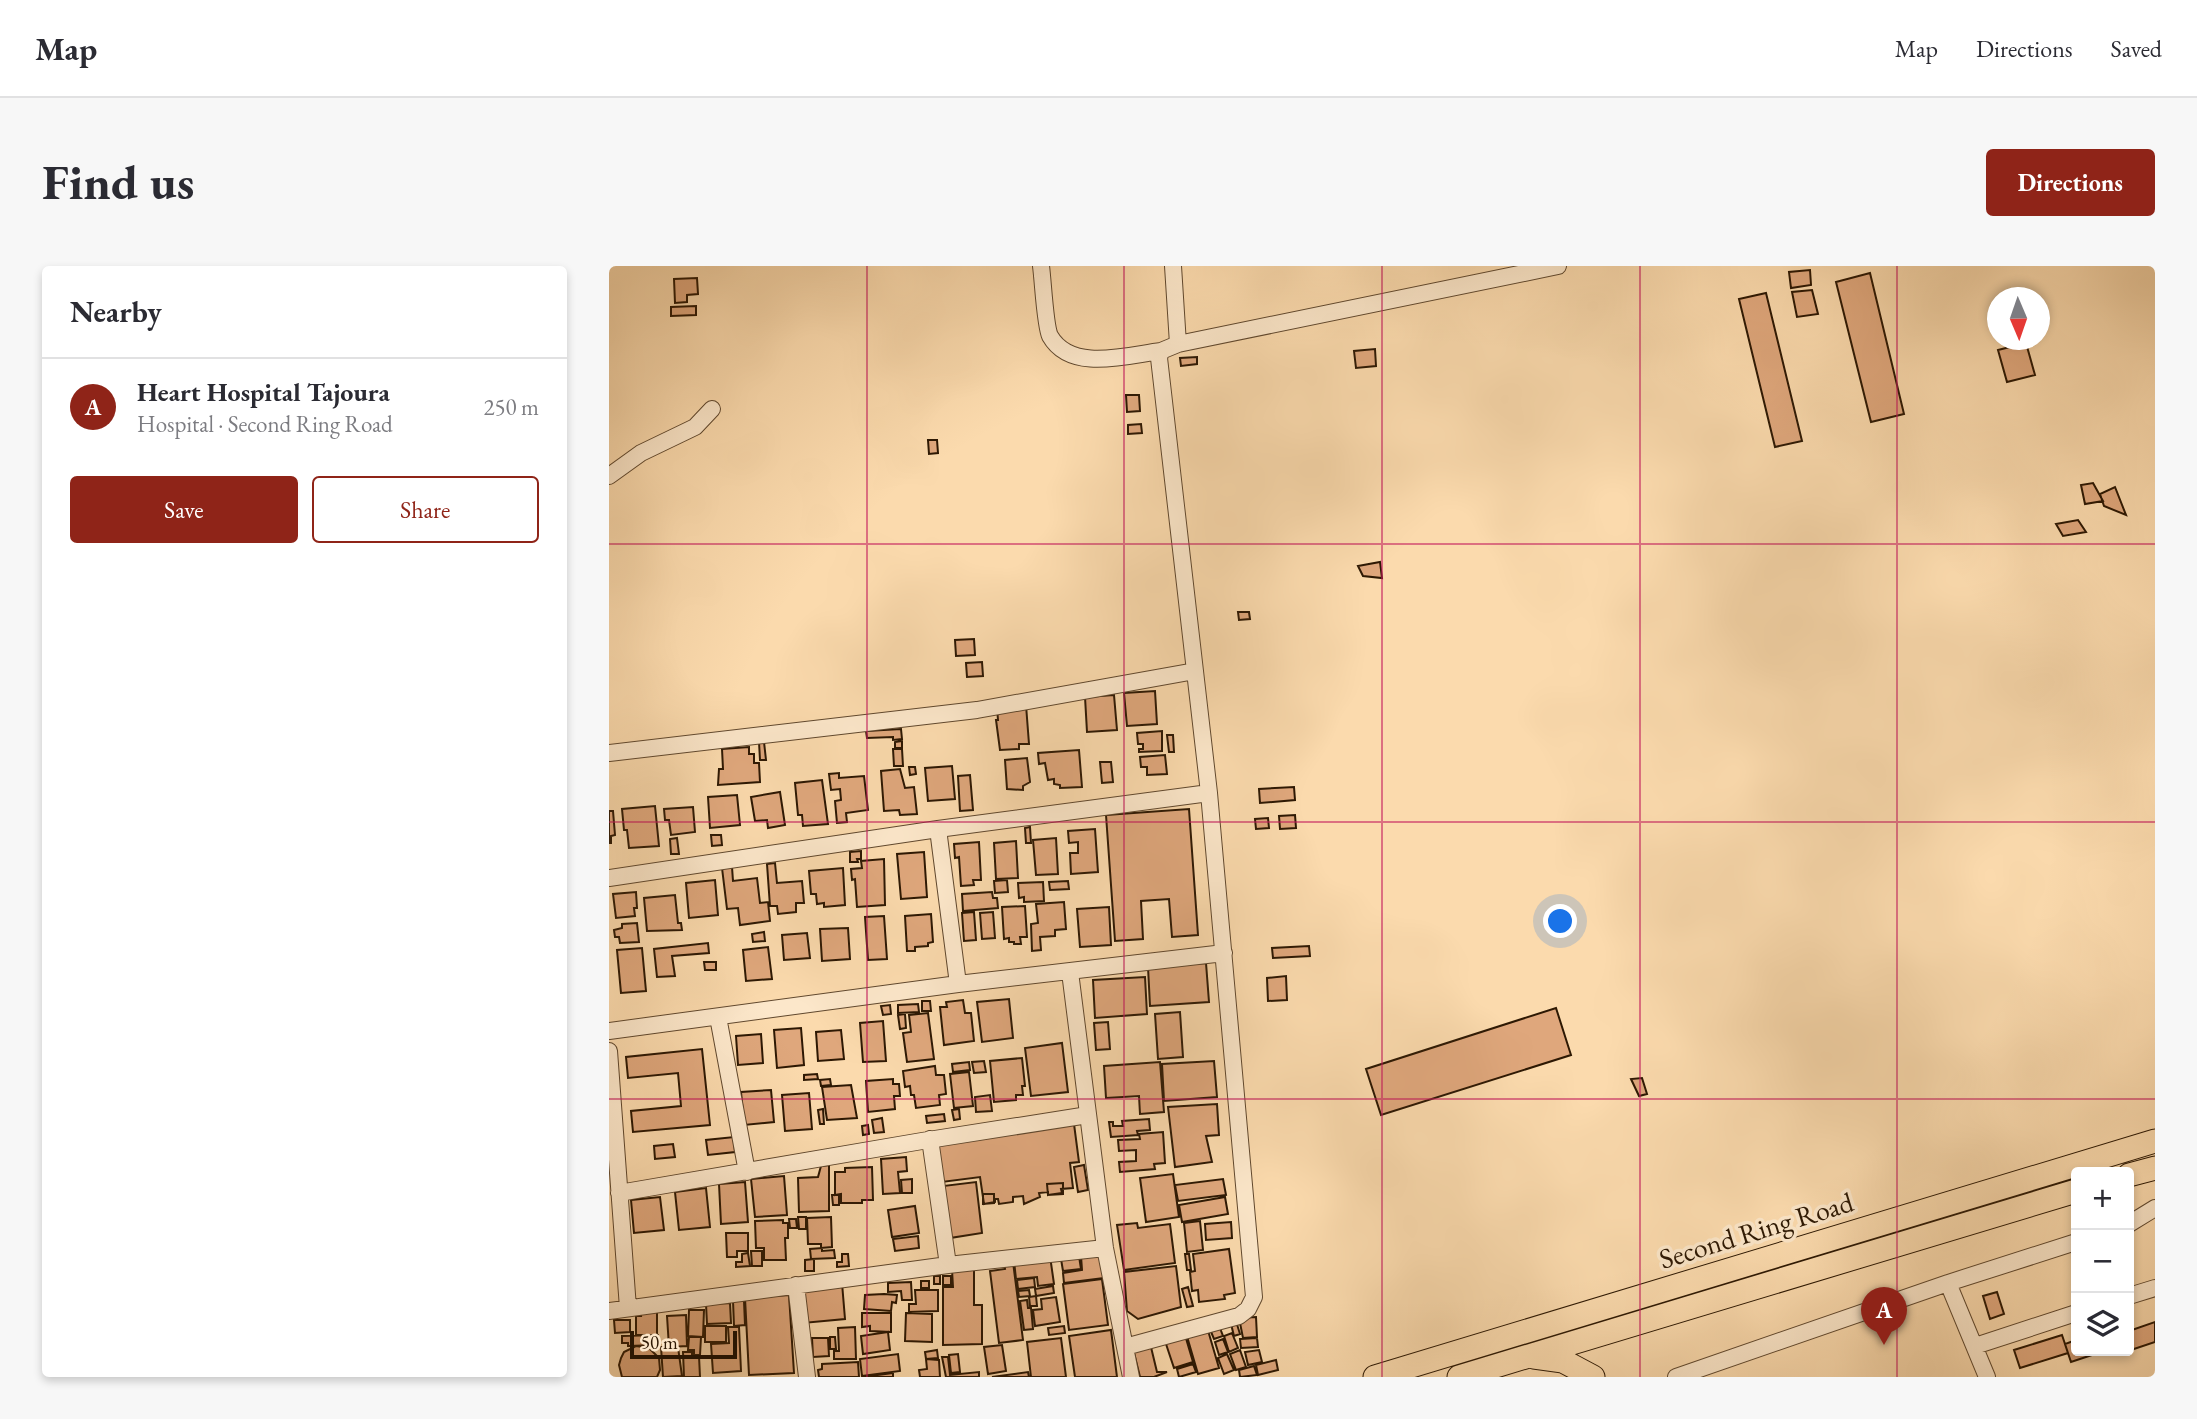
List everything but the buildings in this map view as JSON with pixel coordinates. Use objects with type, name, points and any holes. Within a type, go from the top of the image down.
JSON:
[{"type":"highway","name":"Second Ring Road","points":[[1375,1377],[2155,1141]]},
{"type":"highway","points":[[2134,1175],[2155,1168]]},
{"type":"highway","points":[[2134,1178],[2155,1183]]},
{"type":"highway","name":"Second Ring Road","points":[[1459,1377],[2071,1193]]},
{"type":"highway","points":[[1523,1358],[1550,1358],[1593,1377]]},
{"type":"street","points":[[1041,266],[1049,335],[1068,355],[1098,359],[1161,351],[1178,344],[1558,266]]},
{"type":"street","points":[[1173,266],[1178,344]]},
{"type":"street","points":[[1125,1348],[1239,1316],[1248,1310],[1254,1297],[1209,793],[1159,358],[1161,351]]},
{"type":"street","points":[[609,476],[641,453],[695,427],[712,409]]},
{"type":"street","points":[[609,753],[977,710],[1195,671]]},
{"type":"street","points":[[609,878],[938,829],[1209,793]]},
{"type":"street","points":[[938,829],[958,984]]},
{"type":"street","points":[[609,1031],[958,984],[1224,953]]},
{"type":"street","points":[[1070,972],[1105,1248],[1131,1377]]},
{"type":"street","points":[[718,1017],[747,1172]]},
{"type":"street","points":[[609,1051],[628,1308]]},
{"type":"street","points":[[619,1193],[930,1139],[1088,1115]]},
{"type":"street","points":[[930,1139],[948,1265]]},
{"type":"street","points":[[2134,1221],[2155,1208]]},
{"type":"street","points":[[2134,1224],[2155,1226]]},
{"type":"street","points":[[1676,1377],[2071,1244]]},
{"type":"street","points":[[609,1311],[948,1265],[1105,1248]]},
{"type":"street","points":[[1948,1283],[1987,1377]]},
{"type":"street","points":[[796,1285],[807,1377]]},
{"type":"street","points":[[2134,1294],[2155,1288]]},
{"type":"street","points":[[1975,1346],[2071,1315]]},
{"type":"place","name":"Heart Hospital Tajoura","points":[[1884,1345]]}]
